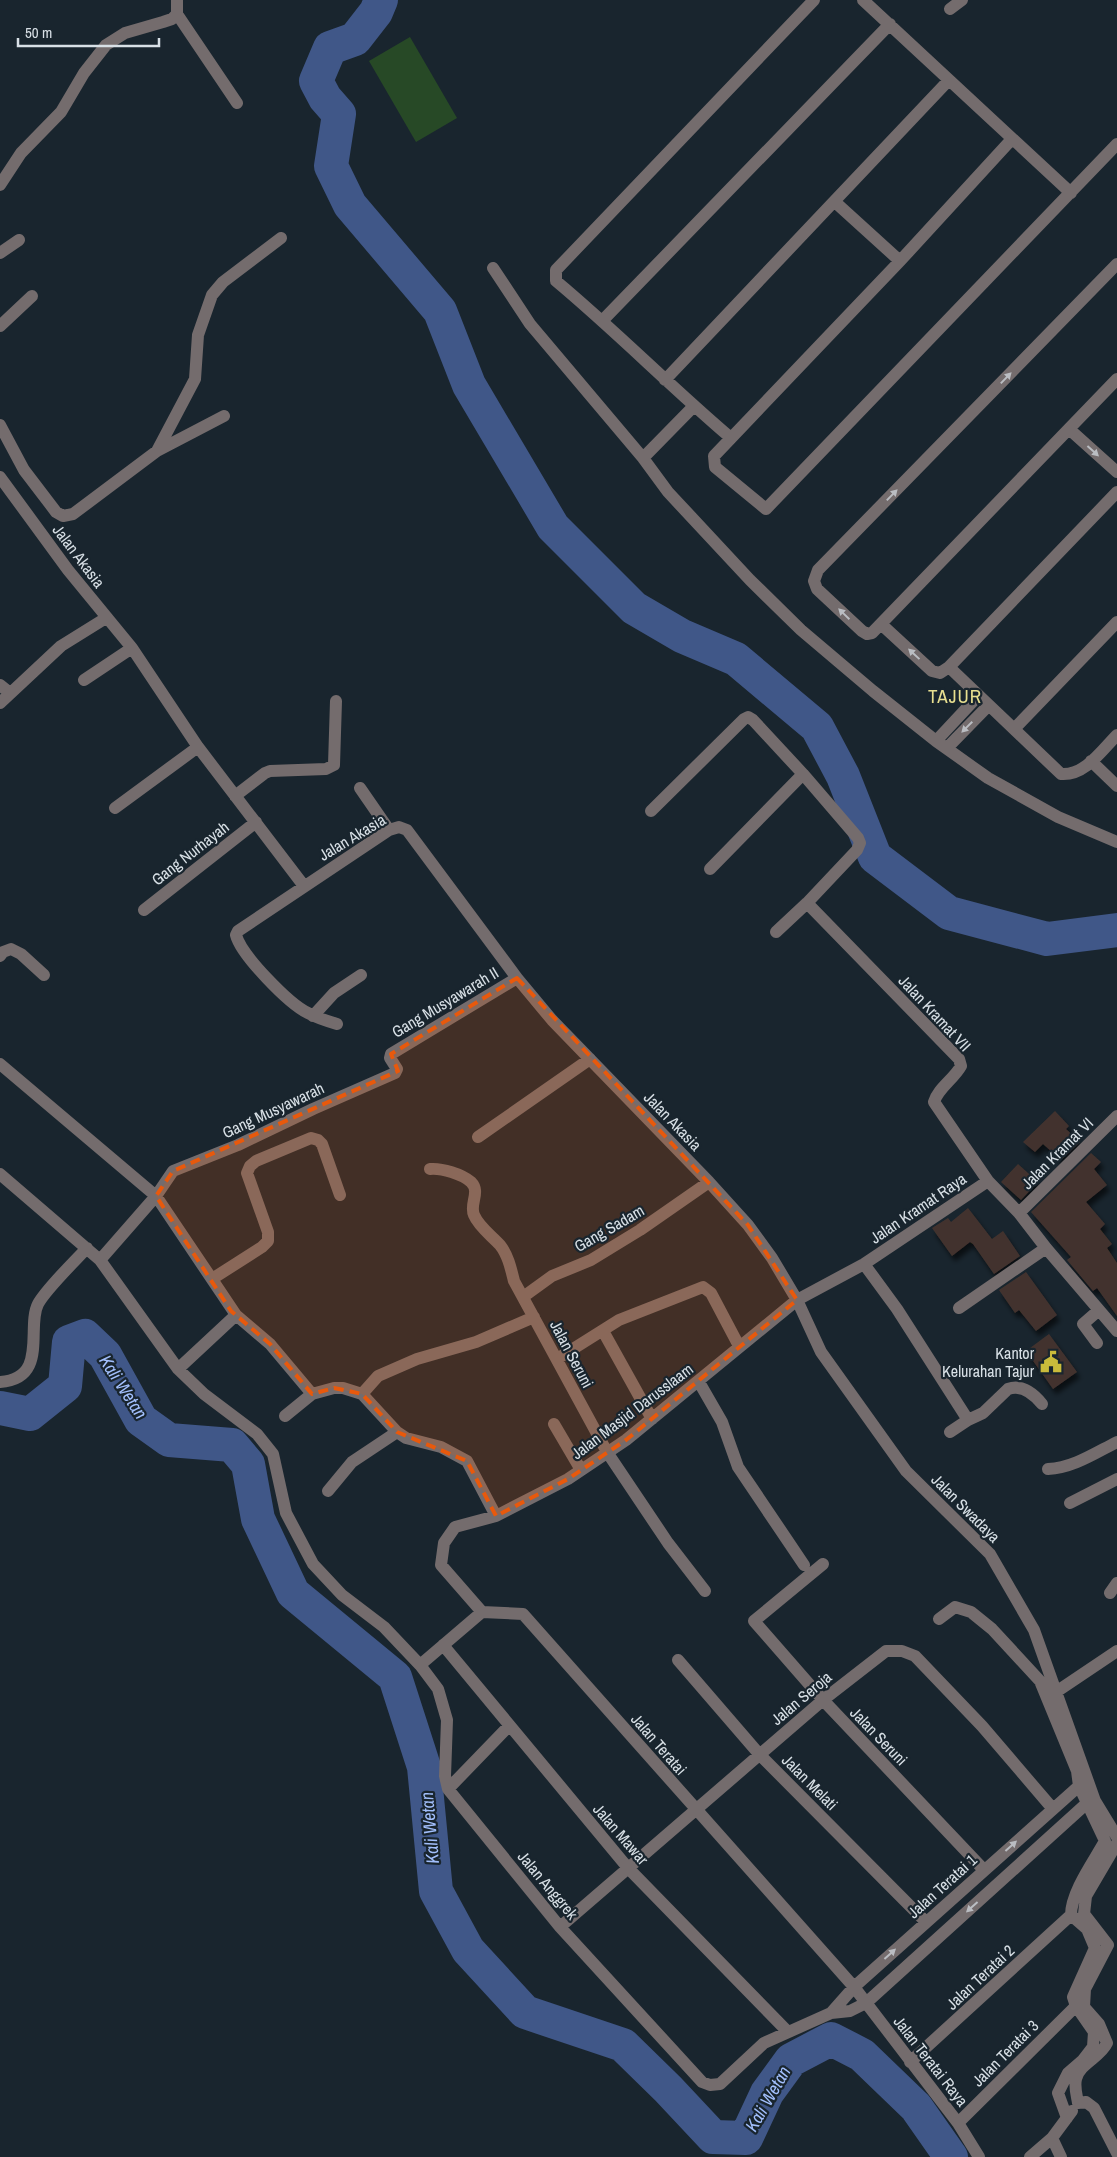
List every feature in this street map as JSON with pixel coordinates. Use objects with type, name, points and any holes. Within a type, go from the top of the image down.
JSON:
[{"type":"street","points":[[177,0],[177,14],[237,103]]},
{"type":"street","points":[[731,438],[665,380],[603,320],[556,281],[556,270],[814,0]]},
{"type":"street","points":[[863,0],[1070,194]]},
{"type":"street","points":[[950,9],[962,0]]},
{"type":"street","points":[[0,185],[21,153],[62,112],[84,73],[106,45],[125,33],[172,19],[177,14]]},
{"type":"street","points":[[603,320],[890,24]]},
{"type":"street","points":[[665,380],[949,80]]},
{"type":"street","points":[[1012,139],[900,261],[714,456],[715,467],[766,509],[1117,144]]},
{"type":"street","points":[[835,202],[900,261]]},
{"type":"street","points":[[158,451],[196,379],[198,335],[212,295],[223,282],[281,238]]},
{"type":"street","points":[[0,253],[19,240]]},
{"type":"street","points":[[1117,264],[818,570],[814,581],[818,589],[862,632],[872,633],[1117,379]]},
{"type":"street","points":[[493,268],[530,324],[643,458],[668,492],[795,624],[873,692],[942,741],[988,778],[1058,816],[1114,837]]},
{"type":"street","points":[[0,326],[32,296]]},
{"type":"street","points":[[643,458],[694,406]]},
{"type":"street","points":[[0,425],[24,470],[56,512],[63,516],[73,514],[158,451],[224,416]]},
{"type":"street","points":[[1069,429],[1117,472]]},
{"type":"street","name":"Jalan Akasia","points":[[0,477],[68,570],[132,648],[198,747],[304,886],[389,830],[399,827],[407,830],[517,978],[552,1020],[709,1182],[748,1225],[772,1258],[797,1300]]},
{"type":"street","points":[[881,624],[932,671],[940,673],[949,667],[1117,492]]},
{"type":"street","points":[[0,704],[5,689],[61,646],[106,618]]},
{"type":"street","points":[[1014,729],[1117,622]]},
{"type":"street","points":[[84,680],[132,648]]},
{"type":"street","points":[[949,667],[988,706],[1062,774],[1071,775],[1091,761],[1117,735]]},
{"type":"street","points":[[942,741],[978,696]]},
{"type":"street","points":[[235,796],[270,771],[326,769],[334,765],[336,701]]},
{"type":"street","points":[[942,741],[988,706]]},
{"type":"street","points":[[651,811],[748,717],[803,774],[858,838],[860,843],[857,850],[776,932]]},
{"type":"street","points":[[115,808],[198,747]]},
{"type":"street","points":[[1091,761],[1117,786]]},
{"type":"street","points":[[710,869],[803,774]]},
{"type":"street","points":[[360,788],[389,830]]},
{"type":"street","name":"Gang Nurhayah","points":[[144,910],[256,822]]},
{"type":"street","points":[[304,886],[236,935],[247,956],[277,989],[306,1013],[337,1024]]},
{"type":"street","name":"Jalan Kramat VII","points":[[806,903],[959,1059],[961,1066],[957,1073],[936,1096],[934,1102],[988,1181]]},
{"type":"street","points":[[0,956],[3,952],[11,949],[21,954],[44,975]]},
{"type":"street","points":[[313,1016],[334,993],[361,975]]},
{"type":"street","name":"Gang Musyawarah II","points":[[390,1056],[517,978]]},
{"type":"street","name":"Gang Musyawarah","points":[[156,1196],[173,1172],[238,1145],[313,1108],[395,1073],[397,1069],[390,1056]]},
{"type":"street","points":[[478,1137],[590,1059]]},
{"type":"street","points":[[0,1064],[156,1196],[236,1315],[270,1344],[312,1394]]},
{"type":"street","name":"Jalan Kramat VI","points":[[1019,1213],[1117,1116]]},
{"type":"street","points":[[212,1279],[262,1247],[268,1241],[268,1232],[247,1173],[250,1166],[256,1161],[311,1138],[318,1140],[322,1144],[340,1195]]},
{"type":"street","name":"Jalan Seruni","points":[[430,1169],[444,1170],[469,1180],[473,1185],[476,1192],[472,1212],[476,1220],[500,1246],[523,1297],[607,1452],[668,1543],[705,1591]]},
{"type":"street","points":[[0,1174],[100,1260],[178,1369],[204,1394],[256,1434],[273,1454],[286,1513],[314,1564],[342,1596],[384,1627],[420,1665],[438,1690],[447,1720],[445,1776],[448,1788]]},
{"type":"street","name":"Jalan Kramat Raya","points":[[797,1300],[864,1264],[988,1181],[1019,1213],[1099,1310],[1114,1322]]},
{"type":"street","name":"Gang Sadam","points":[[523,1297],[552,1276],[591,1260],[640,1230],[709,1182]]},
{"type":"street","points":[[100,1260],[156,1196]]},
{"type":"street","points":[[0,1382],[13,1379],[24,1372],[34,1350],[38,1304],[87,1248]]},
{"type":"street","points":[[959,1308],[1046,1248]]},
{"type":"street","points":[[864,1264],[897,1310],[968,1420]]},
{"type":"street","points":[[556,1359],[619,1320],[704,1287],[711,1293],[739,1346]]},
{"type":"street","name":"Jalan Masjid Darusslaam","points":[[482,1612],[440,1565],[444,1543],[455,1528],[496,1516],[581,1470],[698,1382],[739,1346],[797,1300]]},
{"type":"street","name":"Jalan Swadaya","points":[[797,1300],[821,1352],[906,1471],[990,1554],[1034,1630],[1045,1678],[1056,1692],[1095,1801],[1117,1837]]},
{"type":"street","points":[[1097,1343],[1083,1324],[1099,1310]]},
{"type":"street","points":[[178,1369],[236,1315]]},
{"type":"street","points":[[362,1394],[378,1376],[417,1359],[476,1342],[534,1317]]},
{"type":"street","points":[[603,1331],[652,1418]]},
{"type":"street","points":[[698,1382],[722,1422],[738,1467],[804,1565]]},
{"type":"street","points":[[950,1432],[983,1413],[1008,1389],[1013,1387],[1028,1391],[1036,1396],[1042,1404]]},
{"type":"street","points":[[285,1416],[312,1394],[334,1388],[343,1388],[362,1394],[396,1432],[406,1438],[441,1447],[466,1461],[496,1516]]},
{"type":"street","points":[[554,1424],[581,1470]]},
{"type":"street","points":[[328,1491],[352,1462],[396,1432]]},
{"type":"street","points":[[1048,1469],[1060,1469],[1078,1462],[1117,1442]]},
{"type":"street","points":[[1070,1503],[1117,1479]]},
{"type":"street","name":"Jalan Seruni","points":[[823,1564],[754,1621],[823,1700],[984,1870]]},
{"type":"street","points":[[939,1619],[955,1607],[971,1612],[1045,1678],[1077,1771],[1079,1786],[1105,1841],[1082,1881],[1071,1908],[1071,1915],[1086,1929],[1095,1948],[1073,1997],[1076,2006],[1094,2032],[1092,2047],[1083,2060],[1068,2073],[1058,2093],[1067,2118]]},
{"type":"street","points":[[420,1665],[482,1612]]},
{"type":"street","name":"Jalan Teratai","points":[[482,1612],[523,1614],[854,1987]]},
{"type":"street","name":"Jalan Mawar","points":[[443,1645],[628,1868],[787,2032]]},
{"type":"street","name":"Jalan Seroja","points":[[560,1927],[823,1700],[886,1651],[902,1650],[915,1656],[982,1726],[1053,1809]]},
{"type":"street","points":[[1056,1692],[1117,1651]]},
{"type":"street","name":"Jalan Melati","points":[[678,1660],[760,1755],[926,1922]]},
{"type":"street","points":[[448,1788],[509,1726]]},
{"type":"street","name":"Jalan Teratai 1","points":[[831,2013],[854,1987],[1079,1786]]},
{"type":"street","name":"Jalan Anggrek","points":[[448,1788],[560,1927],[702,2082],[710,2085],[720,2084]]},
{"type":"street","name":"Jalan Teratai 1","points":[[720,2084],[764,2043],[831,2013],[850,2011],[866,2003],[1086,1804]]},
{"type":"street","points":[[1078,2104],[1076,2086],[1078,2073],[1104,2049],[1107,2043],[1099,2024],[1084,2008],[1085,1989],[1108,1945],[1105,1938],[1084,1914],[1086,1896],[1117,1843]]},
{"type":"street","name":"Jalan Teratai 2","points":[[910,2062],[1071,1915]]},
{"type":"street","name":"Jalan Teratai Raya","points":[[854,1987],[958,2123],[979,2157]]},
{"type":"street","name":"Jalan Teratai 3","points":[[958,2123],[1076,2006]]},
{"type":"street","points":[[1030,2157],[1052,2138],[1078,2104],[1086,2102],[1094,2108],[1117,2154]]},
{"type":"street","points":[[1052,2138],[1061,2157]]},
{"type":"highlighted area","points":[[517,978],[748,1225],[797,1300],[626,1440],[568,1479],[496,1516],[467,1461],[397,1432],[362,1394],[334,1388],[312,1394],[270,1344],[231,1311],[156,1196],[173,1171],[398,1071],[391,1054]]},
{"type":"green space","points":[[410,37],[457,118],[416,142],[369,61]]},
{"type":"building","points":[[1055,1111],[1069,1126],[1066,1129],[1080,1142],[1061,1160],[1043,1144],[1035,1152],[1023,1142]]},
{"type":"building","points":[[1091,1153],[1101,1162],[1094,1169],[1107,1185],[1086,1202],[1105,1224],[1100,1229],[1112,1244],[1107,1248],[1117,1263],[1117,1316],[1097,1288],[1093,1291],[1067,1260],[1071,1257],[1031,1212]]},
{"type":"building","points":[[1018,1164],[1038,1182],[1021,1200],[1001,1182]]},
{"type":"building","points":[[968,1208],[992,1239],[1003,1231],[1020,1256],[994,1274],[973,1244],[970,1242],[952,1256],[932,1228],[948,1218],[951,1222]]},
{"type":"building","points":[[1026,1272],[1057,1315],[1036,1331],[1019,1310],[1015,1313],[999,1290]]},
{"type":"building","name":"Kantor Kelurahan Tajur","points":[[1049,1334],[1077,1372],[1053,1389],[1026,1351]]},
{"type":"waterway","points":[[381,0],[376,12],[355,39],[330,48],[316,81],[325,98],[339,114],[331,166],[350,205],[440,311],[469,385],[553,527],[634,608],[682,636],[736,659],[817,727],[843,776],[875,857],[949,913],[1047,939],[1117,930]]},
{"type":"waterway","name":"Kali Wetan","points":[[0,1408],[30,1414],[65,1386],[69,1342],[85,1336],[105,1355],[141,1420],[169,1440],[232,1445],[248,1464],[258,1519],[293,1593],[395,1677],[424,1767],[436,1891],[468,1950],[525,2012],[623,2045],[713,2137],[746,2138],[767,2093],[791,2060],[831,2039],[862,2055],[916,2107],[951,2157]]},
{"type":"place","name":"Kantor Kelurahan Tajur","points":[[1051,1362]]},
{"type":"district","name":"TAJUR","points":[[955,696]]}]
